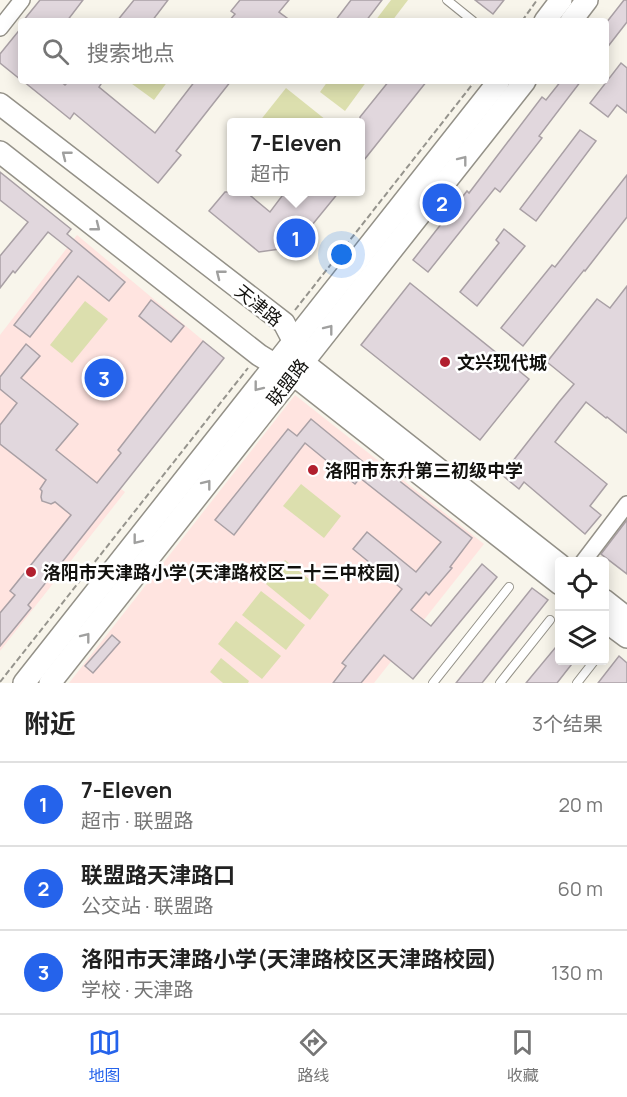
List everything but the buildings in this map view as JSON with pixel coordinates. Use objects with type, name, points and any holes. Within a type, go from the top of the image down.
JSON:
[{"type":"main road","points":[[547,18],[561,0]]},
{"type":"main road","points":[[573,18],[587,0]]},
{"type":"main road","name":"联盟路","points":[[289,332],[496,84]]},
{"type":"main road","name":"联盟路","points":[[24,683],[283,364],[522,84]]},
{"type":"main road","name":"天津路","points":[[0,104],[289,332],[283,364]]},
{"type":"main road","name":"天津路","points":[[0,152],[283,364],[555,580]]},
{"type":"main road","name":"联盟路","points":[[50,683],[283,364]]},
{"type":"main road","name":"天津路","points":[[283,364],[310,368],[555,561]]},
{"type":"main road","points":[[609,604],[627,618]]},
{"type":"main road","points":[[609,624],[627,637]]},
{"type":"street","points":[[0,28],[22,0]]},
{"type":"street","points":[[586,557],[627,504]]},
{"type":"lane","points":[[447,0],[469,18]]},
{"type":"lane","points":[[433,683],[509,587]]},
{"type":"lane","points":[[500,683],[550,620]]},
{"type":"lane","points":[[577,683],[591,665]]},
{"type":"path","points":[[524,18],[537,0]]},
{"type":"path","points":[[289,332],[473,84]]},
{"type":"path","points":[[0,682],[283,364]]},
{"type":"shaded area","points":[[77,235],[224,358],[117,486],[125,492],[0,651],[0,335]]},
{"type":"shaded area","name":"洛阳市东升第三初级中学","points":[[295,395],[484,544],[374,683],[69,683]]},
{"type":"green space","points":[[391,0],[408,0],[394,18],[377,18]]},
{"type":"green space","points":[[132,84],[166,84],[154,100]]},
{"type":"green space","points":[[326,84],[365,84],[345,111],[320,92]]},
{"type":"green space","points":[[286,88],[324,118],[262,118]]},
{"type":"green space","points":[[85,301],[108,319],[72,363],[50,345]]},
{"type":"green space","points":[[301,484],[341,516],[324,538],[283,506]]},
{"type":"green space","points":[[285,560],[329,595],[310,620],[266,584]]},
{"type":"green space","points":[[261,591],[305,625],[286,650],[242,615]]},
{"type":"green space","points":[[236,621],[281,656],[262,679],[218,644]]},
{"type":"green space","points":[[221,658],[249,681],[248,683],[223,683],[210,672]]},
{"type":"place","name":"联盟路天津路口","points":[[442,203]]},
{"type":"place","name":"7-Eleven","points":[[296,238]]},
{"type":"place","name":"文兴现代城","points":[[445,362]]},
{"type":"place","name":"洛阳市天津路小学(天津路校区天津路校园)","points":[[104,378]]},
{"type":"place","name":"洛阳市东升第三初级中学","points":[[313,470]]},
{"type":"place","name":"洛阳市天津路小学(天津路校区二十三中校园)","points":[[31,572]]}]
